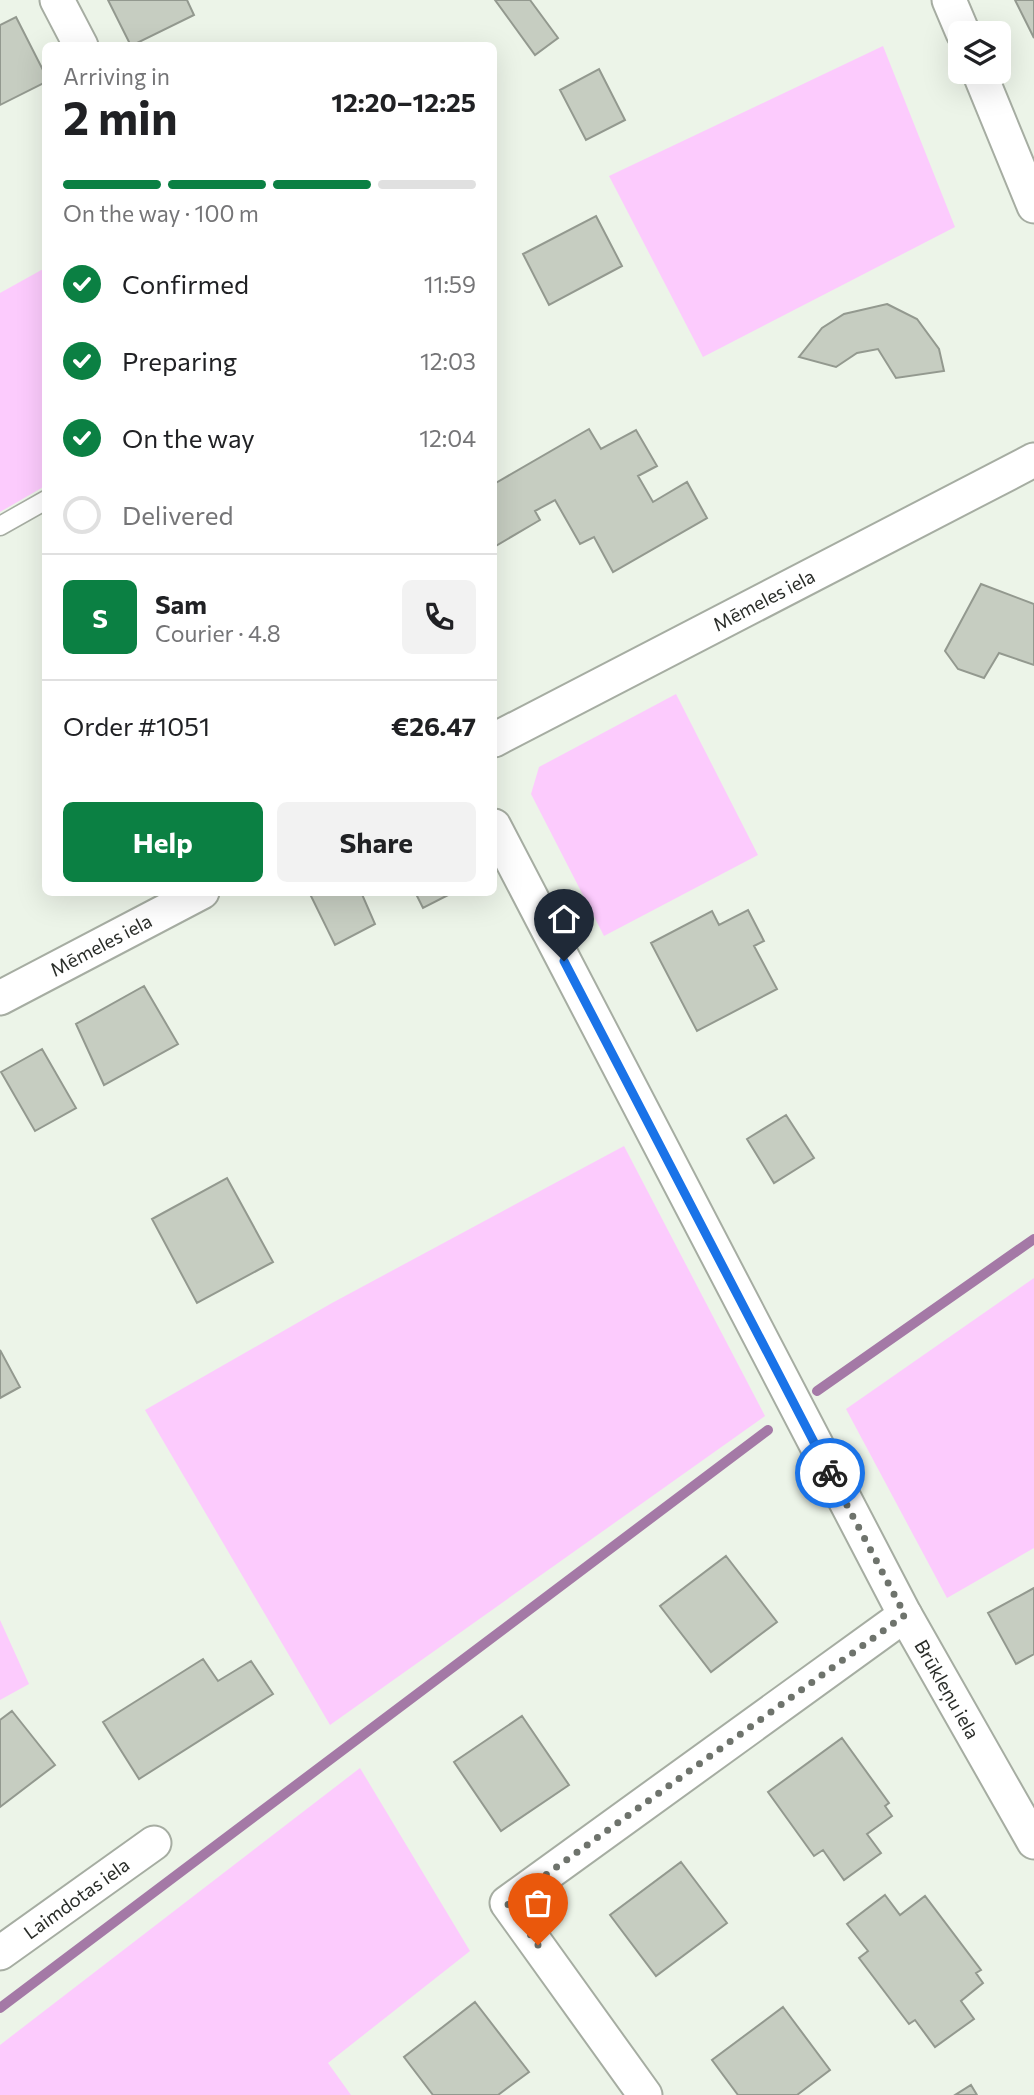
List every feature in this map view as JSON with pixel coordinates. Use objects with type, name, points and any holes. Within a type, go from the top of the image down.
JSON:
[{"type":"street","points":[[57,0],[79,42]]},
{"type":"street","points":[[949,0],[958,21]]},
{"type":"street","points":[[984,84],[1034,206]]},
{"type":"street","name":"Mēmeles iela","points":[[497,738],[1034,460]]},
{"type":"street","name":"Brūkleņu iela","points":[[497,832],[905,1615],[1034,1842]]},
{"type":"street","name":"Mēmeles iela","points":[[0,998],[194,896]]},
{"type":"street","points":[[645,2095],[507,1903],[905,1615]]},
{"type":"street","name":"Laimdotas iela","points":[[0,1953],[154,1843]]},
{"type":"lane","points":[[0,526],[42,502]]},
{"type":"shaded area","points":[[883,46],[955,227],[703,357],[609,176]]},
{"type":"shaded area","points":[[42,270],[42,488],[0,512],[0,293]]},
{"type":"shaded area","points":[[676,694],[758,855],[604,936],[531,794],[539,767]]},
{"type":"shaded area","points":[[624,1146],[765,1416],[330,1725],[145,1410],[332,1303]]},
{"type":"shaded area","points":[[1034,1278],[1034,1548],[947,1598],[846,1409]]},
{"type":"shaded area","points":[[0,1620],[29,1684],[0,1700]]},
{"type":"shaded area","points":[[360,1768],[470,1951],[328,2063],[351,2095],[0,2095],[0,2045]]},
{"type":"building","points":[[108,0],[187,0],[194,15],[139,42],[129,42]]},
{"type":"building","points":[[495,0],[530,0],[558,38],[535,55]]},
{"type":"building","points":[[1015,0],[1034,0],[1034,38]]},
{"type":"building","points":[[16,17],[42,68],[42,84],[0,105],[0,25]]},
{"type":"building","points":[[599,69],[625,120],[586,140],[560,90]]},
{"type":"building","points":[[596,216],[622,266],[549,305],[523,254]]},
{"type":"building","points":[[887,304],[917,319],[939,349],[944,371],[896,378],[878,349],[857,353],[836,367],[799,357],[822,328],[844,314]]},
{"type":"building","points":[[589,429],[601,449],[636,430],[657,466],[638,476],[653,502],[687,482],[707,518],[613,572],[594,537],[580,544],[555,500],[535,511],[540,520],[497,545],[497,482]]},
{"type":"building","points":[[981,584],[1034,604],[1034,665],[999,653],[984,678],[958,669],[945,651]]},
{"type":"building","points":[[311,896],[363,896],[375,924],[335,945]]},
{"type":"building","points":[[417,896],[446,896],[423,908]]},
{"type":"building","points":[[748,910],[764,941],[754,946],[777,989],[697,1031],[651,943],[712,911],[719,925]]},
{"type":"building","points":[[144,986],[178,1044],[104,1085],[76,1024]]},
{"type":"building","points":[[42,1049],[76,1108],[35,1131],[1,1072]]},
{"type":"building","points":[[786,1115],[814,1158],[774,1183],[747,1139]]},
{"type":"building","points":[[227,1178],[273,1262],[197,1303],[152,1219]]},
{"type":"building","points":[[0,1350],[20,1387],[0,1398]]},
{"type":"building","points":[[726,1556],[777,1622],[711,1672],[660,1606]]},
{"type":"building","points":[[1034,1588],[1034,1654],[1016,1664],[988,1613]]},
{"type":"building","points":[[203,1659],[218,1681],[251,1661],[273,1694],[139,1779],[103,1722]]},
{"type":"building","points":[[12,1711],[55,1765],[0,1807],[0,1720]]},
{"type":"building","points":[[522,1716],[569,1785],[501,1831],[454,1762]]},
{"type":"building","points":[[842,1738],[889,1803],[885,1806],[892,1816],[867,1834],[881,1853],[844,1880],[823,1850],[814,1856],[768,1792]]},
{"type":"building","points":[[681,1862],[727,1923],[656,1976],[610,1915]]},
{"type":"building","points":[[885,1895],[900,1915],[925,1896],[981,1970],[976,1973],[983,1983],[961,2001],[974,2019],[935,2047],[915,2020],[909,2024],[859,1958],[868,1951],[847,1924]]},
{"type":"building","points":[[475,2002],[529,2072],[498,2095],[433,2095],[404,2057]]},
{"type":"building","points":[[783,2007],[830,2070],[797,2095],[738,2095],[712,2060]]},
{"type":"building","points":[[971,2085],[977,2095],[955,2095]]},
{"type":"waterway","points":[[817,1391],[1034,1239]]},
{"type":"waterway","points":[[0,2008],[768,1430]]},
{"type":"way so far","points":[[538,1945],[507,1903],[905,1615],[830,1473]]},
{"type":"route","points":[[564,961],[830,1473]]}]
